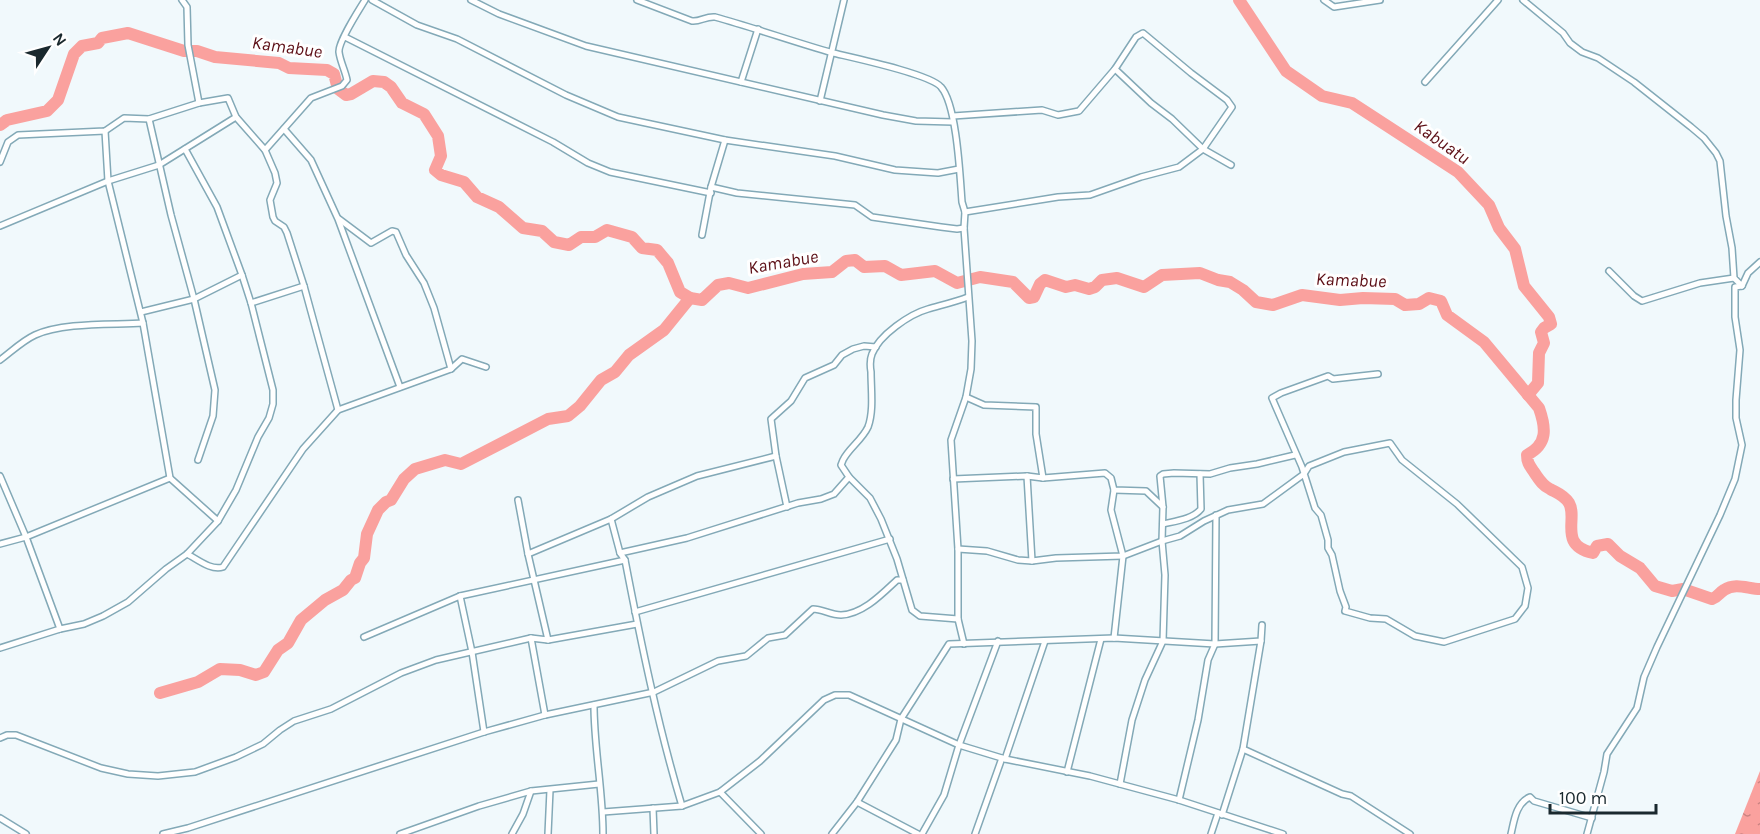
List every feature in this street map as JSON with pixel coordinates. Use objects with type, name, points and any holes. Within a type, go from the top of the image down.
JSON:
[{"type":"street","points":[[182,0],[187,7],[188,45],[199,103]]},
{"type":"street","points":[[265,150],[312,98],[342,86],[347,80],[339,45],[365,0]]},
{"type":"street","points":[[372,0],[417,25],[457,39],[566,95],[618,117],[725,140],[835,156],[895,170],[938,173],[959,169]]},
{"type":"street","points":[[471,0],[499,14],[586,46],[819,101],[916,121],[1042,110],[1058,115],[1079,111],[1115,69],[1136,37],[1143,33],[1232,106],[1203,149],[1179,167],[1141,177],[1090,195],[1058,197],[965,212]]},
{"type":"street","points":[[637,0],[692,21],[697,22],[710,16],[922,76],[938,84],[945,92],[953,119],[965,212],[964,228],[972,341],[966,397],[951,440],[958,549],[958,618],[964,644]]},
{"type":"street","points":[[819,101],[843,0]]},
{"type":"street","points":[[1324,0],[1334,7],[1380,0]]},
{"type":"street","points":[[1425,82],[1498,0]]},
{"type":"street","points":[[1523,0],[1554,25],[1570,43],[1582,52],[1599,58],[1634,82],[1691,127],[1716,153],[1720,161],[1734,278],[1742,286]]},
{"type":"street","points":[[741,82],[758,29]]},
{"type":"street","points":[[345,37],[610,172],[633,178],[711,190],[855,205],[872,217],[921,225],[964,228]]},
{"type":"street","points":[[1115,69],[1203,149],[1231,165]]},
{"type":"street","points":[[0,162],[8,142],[18,135],[105,131],[124,118],[149,119],[199,103],[228,98],[236,117],[265,150],[275,173],[277,183],[270,200],[273,217],[285,227],[304,286],[338,410]]},
{"type":"street","points":[[0,226],[108,181],[159,165],[236,117]]},
{"type":"street","points":[[149,119],[215,390],[213,416],[198,460]]},
{"type":"street","points":[[284,129],[311,160],[338,219],[400,387]]},
{"type":"street","points":[[105,131],[108,181],[141,312],[170,478],[218,521]]},
{"type":"street","points":[[702,235],[711,190],[725,140]]},
{"type":"street","points":[[0,648],[84,624],[103,616],[128,602],[187,554],[218,521],[236,490],[258,437],[269,418],[273,404],[273,390],[251,303],[217,207],[185,149]]},
{"type":"street","points":[[338,219],[371,243],[392,231],[396,232],[406,255],[424,283],[434,308],[451,369]]},
{"type":"street","points":[[1742,286],[1748,273],[1760,262]]},
{"type":"street","points":[[1609,271],[1642,301],[1700,283],[1734,278]]},
{"type":"street","points":[[141,312],[194,299],[242,275]]},
{"type":"street","points":[[251,303],[304,286]]},
{"type":"street","points":[[1587,834],[1607,754],[1637,708],[1644,677],[1735,479],[1742,445],[1736,418],[1739,340],[1734,298],[1735,287],[1742,286]]},
{"type":"street","points":[[958,618],[920,616],[912,610],[890,539],[870,498],[849,477],[841,465],[845,456],[867,429],[870,419],[871,357],[876,347],[900,323],[926,309],[968,297]]},
{"type":"street","points":[[0,360],[33,335],[61,327],[143,323]]},
{"type":"street","points":[[787,507],[771,419],[791,401],[805,378],[834,364],[842,355],[853,349],[864,346],[876,347]]},
{"type":"street","points":[[187,554],[212,567],[218,569],[224,567],[303,449],[338,410],[451,369],[462,359],[486,368]]},
{"type":"street","points":[[958,549],[987,551],[1018,560],[1032,561],[1123,556],[1180,536],[1228,510],[1263,504],[1304,474],[1310,466],[1344,452],[1390,442],[1402,460],[1457,504],[1521,567],[1528,588],[1525,606],[1515,619],[1444,642],[1415,636],[1386,619],[1370,618],[1345,611],[1346,607],[1328,548],[1321,515],[1315,508],[1304,474],[1272,398],[1328,376],[1333,379],[1377,374]]},
{"type":"street","points":[[966,397],[984,405],[1036,407],[1036,434],[1043,478]]},
{"type":"street","points":[[1120,784],[1132,720],[1145,680],[1163,641],[1165,575],[1161,475],[1200,474],[1295,455]]},
{"type":"street","points":[[528,554],[611,519],[648,497],[697,476],[776,456]]},
{"type":"street","points":[[953,479],[1027,476],[1043,478],[1105,473],[1111,478],[1114,490],[1111,510],[1123,556],[1114,638]]},
{"type":"street","points":[[1163,524],[1183,519],[1198,513],[1201,509],[1200,474]]},
{"type":"street","points":[[0,476],[26,537],[60,629]]},
{"type":"street","points":[[1027,476],[1032,561]]},
{"type":"street","points":[[620,553],[687,538],[798,503],[821,499],[834,494],[849,477]]},
{"type":"street","points":[[0,544],[26,537],[170,478]]},
{"type":"street","points":[[1114,490],[1146,491],[1163,507]]},
{"type":"street","points":[[518,500],[548,640]]},
{"type":"street","points":[[1179,800],[1208,660],[1215,644],[1216,515]]},
{"type":"street","points":[[611,519],[620,553],[625,560],[666,753],[682,806]]},
{"type":"street","points":[[635,612],[890,539]]},
{"type":"street","points":[[364,637],[460,596],[625,560]]},
{"type":"street","points":[[163,834],[188,828],[484,732],[545,715],[654,692],[718,661],[746,656],[768,638],[785,634],[813,609],[839,615],[848,614],[875,600],[897,580],[903,580]]},
{"type":"street","points":[[460,596],[472,652],[484,732]]},
{"type":"street","points":[[0,738],[16,735],[101,768],[128,774],[158,776],[195,772],[263,744],[294,721],[331,709],[401,673],[436,660],[531,638],[548,640],[637,624]]},
{"type":"street","points":[[1211,834],[1243,749],[1262,625]]},
{"type":"street","points":[[531,638],[545,715]]},
{"type":"street","points":[[832,834],[857,802],[896,740],[901,719],[946,646],[950,644],[1114,638],[1215,644],[1261,641]]},
{"type":"street","points":[[1067,772],[1101,639]]},
{"type":"street","points":[[857,802],[920,834],[944,795],[959,745],[998,641]]},
{"type":"street","points":[[975,834],[1046,641]]},
{"type":"street","points":[[603,812],[682,806],[720,792],[760,761],[824,700],[835,695],[849,695],[959,745],[1004,759],[1090,776],[1179,800],[1283,834]]},
{"type":"street","points":[[594,705],[603,834]]},
{"type":"street","points":[[1243,749],[1351,796],[1410,834]]},
{"type":"street","points":[[400,834],[531,791],[599,784]]},
{"type":"street","points":[[548,834],[550,790]]},
{"type":"street","points":[[512,834],[523,814],[531,791]]},
{"type":"street","points":[[720,792],[761,834]]},
{"type":"street","points":[[1511,834],[1522,802],[1530,797],[1534,801],[1592,818]]},
{"type":"street","points":[[653,808],[654,834]]},
{"type":"street","points":[[0,818],[26,834]]},
{"type":"water","points":[[1760,771],[1760,834],[1735,834]]},
{"type":"waterway","name":"Kabuatu","points":[[1239,0],[1286,71],[1322,96],[1352,103],[1458,172],[1489,205],[1499,228],[1515,249],[1524,286],[1549,317],[1551,324],[1541,332],[1544,343],[1539,353],[1538,383],[1528,395]]},
{"type":"waterway","name":"Kamabue","points":[[0,125],[7,120],[47,111],[58,100],[74,54],[82,46],[98,43],[102,38],[128,33],[184,51],[197,51],[215,57],[279,63],[289,68],[327,70],[334,74],[338,89],[346,95],[373,81],[384,82],[391,87],[402,103],[424,114],[438,136],[441,156],[435,170],[441,175],[464,182],[477,197],[499,207],[523,228],[542,231],[554,242],[569,245],[581,237],[595,237],[607,230],[632,237],[642,248],[657,250],[668,263],[680,292],[690,298],[702,300],[718,285],[729,283],[748,288],[803,274],[832,272],[846,261],[855,260],[864,267],[885,266],[901,275],[935,271],[957,283],[980,277],[1013,282],[1029,298],[1034,297],[1040,284],[1045,280],[1066,287],[1075,285],[1089,289],[1102,280],[1117,278],[1144,287],[1162,275],[1200,273],[1230,282],[1256,302],[1273,305],[1302,295],[1340,300],[1395,299],[1405,305],[1419,304],[1429,298],[1441,301],[1447,315],[1484,342],[1539,408],[1544,435],[1539,446],[1527,455],[1528,460],[1543,484],[1563,496],[1569,503],[1572,538],[1576,544],[1593,553],[1597,546],[1608,544],[1620,556],[1640,568],[1655,586],[1672,591],[1683,589],[1712,599],[1733,586],[1760,589]]},
{"type":"waterway","points":[[160,693],[198,682],[220,669],[240,670],[256,675],[264,672],[278,650],[288,643],[301,620],[325,600],[343,590],[355,578],[364,558],[367,534],[378,510],[391,500],[404,479],[415,469],[445,460],[461,464],[548,419],[568,416],[580,406],[601,380],[615,372],[629,355],[664,330],[690,298]]}]
